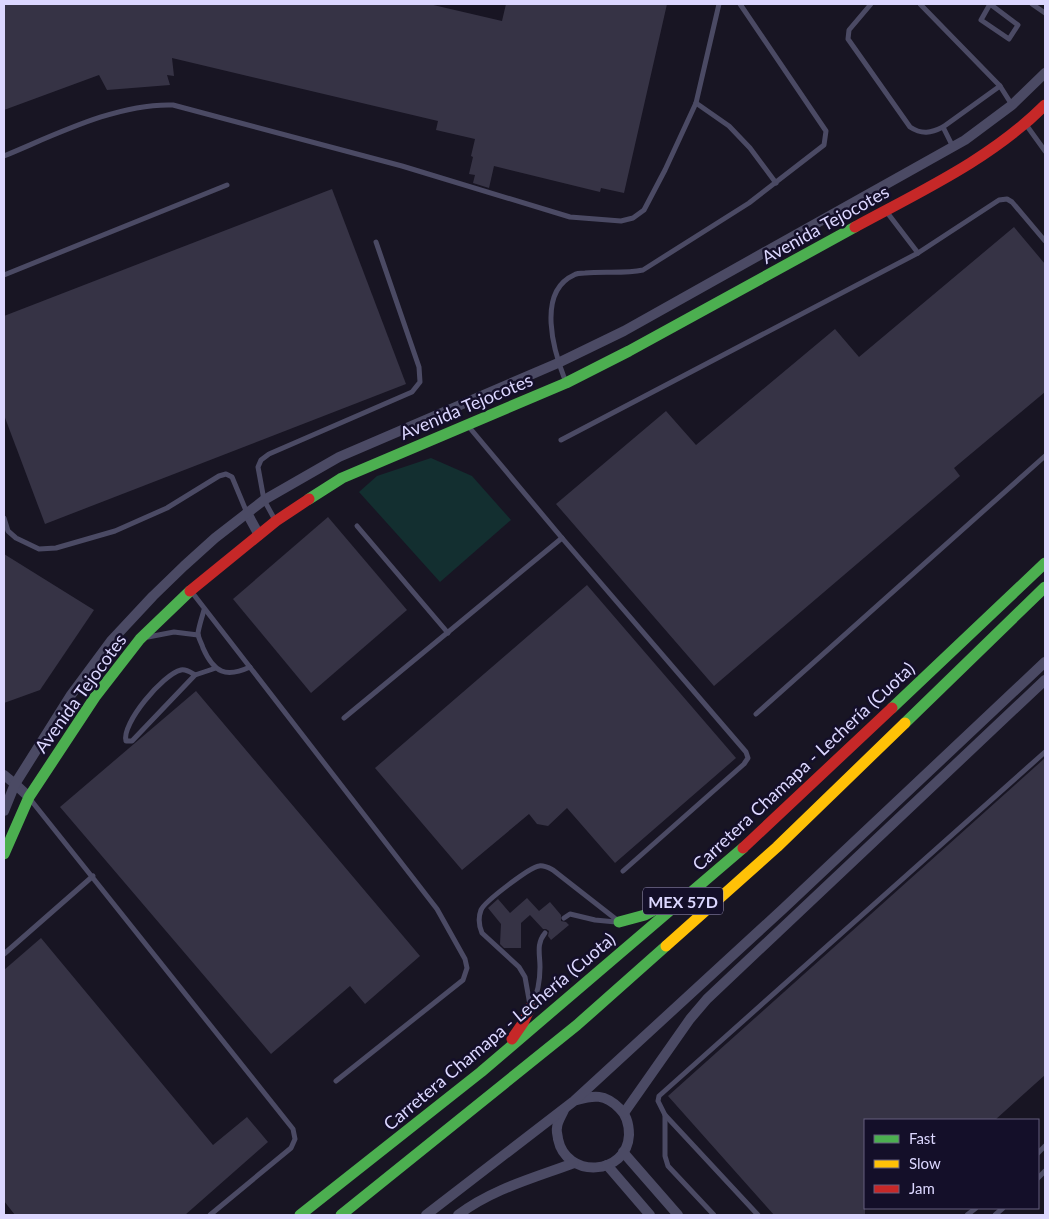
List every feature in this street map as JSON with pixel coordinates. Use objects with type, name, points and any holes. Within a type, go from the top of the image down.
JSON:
[{"type":"main road","name":"Avenida Tejocotes","points":[[4,854],[29,798],[94,697],[140,639],[191,590],[276,521],[342,478],[566,383],[629,351],[972,163],[1026,124],[1045,104]]},
{"type":"main road","name":"Carretera Chamapa - Lechería (Cuota)","points":[[300,1215],[482,1072],[762,832],[1045,563]]},
{"type":"main road","name":"MEX 57D","points":[[341,1215],[577,1025],[777,847],[1045,587]]},
{"type":"main road","points":[[619,922],[645,915],[666,904],[718,861],[762,832]]},
{"type":"main road","points":[[482,1072],[515,1036],[530,1008]]},
{"type":"street","name":"Avenida Tejocotes","points":[[4,811],[15,784],[71,695],[111,641],[152,596],[214,538],[264,500],[339,457],[558,363],[624,331],[953,146],[1012,105],[1045,72]]},
{"type":"street","points":[[247,513],[259,535]]},
{"type":"street","points":[[426,1215],[564,1109],[784,908],[1045,662]]},
{"type":"street","points":[[624,1113],[690,1019],[707,999],[1045,680]]},
{"type":"street","points":[[4,775],[29,798]]},
{"type":"street","points":[[564,1109],[556,1128],[560,1148],[574,1163],[590,1168],[607,1165],[616,1160],[623,1152],[628,1140],[629,1126],[624,1113],[611,1100],[592,1095],[574,1100]]},
{"type":"street","points":[[623,1152],[678,1215]]},
{"type":"street","points":[[458,1215],[473,1204],[496,1192],[574,1163]]},
{"type":"street","points":[[607,1165],[650,1215]]},
{"type":"lane","points":[[4,156],[101,116],[159,104],[173,105],[402,166],[570,217],[621,220],[633,218],[644,210],[696,103],[719,4]]},
{"type":"lane","points":[[566,383],[558,363],[550,321],[552,299],[560,286],[574,274],[643,270],[749,203],[824,145],[826,130],[740,4]]},
{"type":"lane","points":[[871,4],[849,30],[848,39],[910,127],[917,132],[933,132],[943,127],[1000,86]]},
{"type":"lane","points":[[920,4],[1000,86],[1012,105]]},
{"type":"lane","points":[[990,4],[1018,25],[1009,40],[981,20],[990,4]]},
{"type":"lane","points":[[1032,4],[1045,13]]},
{"type":"lane","points":[[696,103],[734,132],[750,148],[776,183]]},
{"type":"lane","points":[[1026,124],[1045,150]]},
{"type":"lane","points":[[943,127],[953,146]]},
{"type":"lane","points":[[4,275],[227,185]]},
{"type":"lane","points":[[560,440],[918,253],[999,200],[1007,199],[1012,202],[1045,242]]},
{"type":"lane","points":[[885,211],[918,253]]},
{"type":"lane","points":[[276,521],[264,500],[258,467],[261,460],[269,454],[412,392],[420,382],[419,367],[376,242]]},
{"type":"lane","points":[[467,424],[562,538],[746,752],[748,758],[744,764],[623,871]]},
{"type":"lane","points":[[756,714],[1045,456]]},
{"type":"lane","points":[[4,518],[8,531],[16,538],[40,549],[56,548],[124,527],[167,508],[219,476],[226,474],[232,477],[247,513]]},
{"type":"lane","points":[[357,526],[448,633]]},
{"type":"lane","points":[[344,718],[562,538]]},
{"type":"lane","points":[[191,590],[204,610],[437,909],[465,959],[467,968],[463,980],[336,1081]]},
{"type":"lane","points":[[204,610],[198,635],[207,656],[216,668],[227,673],[237,673],[250,667]]},
{"type":"lane","points":[[140,639],[174,632],[198,635]]},
{"type":"lane","points":[[195,675],[184,670],[178,671],[161,682],[147,698],[133,719],[125,734],[126,741],[132,741],[195,675],[216,668]]},
{"type":"lane","points":[[758,1215],[665,1116],[658,1101],[659,1096],[1045,752]]},
{"type":"lane","points":[[29,798],[93,876],[292,1129],[296,1140],[291,1148],[210,1215]]},
{"type":"lane","points":[[530,1008],[525,977],[519,967],[482,933],[479,917],[487,901],[533,868],[543,865],[561,876],[619,922]]},
{"type":"lane","points":[[4,954],[93,876]]},
{"type":"lane","points":[[564,918],[570,914],[595,920],[619,922]]},
{"type":"lane","points":[[530,1008],[538,992],[540,967],[538,944],[545,933]]},
{"type":"lane","points":[[665,1116],[665,1156],[668,1166],[714,1215]]},
{"type":"green space","points":[[431,458],[472,476],[511,520],[440,582],[359,492],[377,476]]},
{"type":"building","points":[[4,4],[429,4],[502,21],[506,4],[667,4],[624,193],[601,188],[600,192],[494,166],[489,188],[473,183],[475,175],[469,174],[475,139],[436,130],[438,121],[172,58],[174,76],[167,75],[170,85],[107,90],[99,75],[4,110]]},
{"type":"building","points":[[332,189],[406,384],[45,524],[4,415],[4,316]]},
{"type":"building","points":[[1014,227],[1045,264],[1045,392],[954,468],[960,476],[714,686],[556,504],[666,411],[696,445],[835,329],[859,357]]},
{"type":"building","points":[[328,517],[407,610],[311,693],[233,599]]},
{"type":"building","points":[[4,554],[94,610],[40,690],[4,703]]},
{"type":"building","points":[[587,585],[736,758],[615,863],[567,808],[548,826],[537,824],[529,814],[462,870],[375,768]]},
{"type":"building","points":[[196,691],[420,956],[365,1004],[350,986],[271,1054],[60,807]]},
{"type":"building","points":[[1045,758],[1045,1075],[996,1119],[864,1119],[865,1215],[774,1215],[668,1096]]},
{"type":"building","points":[[527,898],[539,911],[550,902],[561,915],[561,921],[569,925],[551,940],[548,936],[549,931],[543,929],[530,915],[521,923],[521,948],[504,948],[500,944],[501,924],[488,908],[498,899],[510,913]]},
{"type":"building","points":[[41,938],[213,1145],[247,1117],[268,1142],[185,1215],[15,1215],[4,1201],[4,970]]},
{"type":"traffic: fast","points":[[309,499],[342,478],[566,383],[629,351],[855,227]]},
{"type":"traffic: fast","points":[[892,708],[1045,563]]},
{"type":"traffic: fast","points":[[905,723],[1045,587]]},
{"type":"traffic: fast","points":[[4,854],[29,797],[95,697],[140,639],[190,591]]},
{"type":"traffic: fast","points":[[300,1215],[481,1072],[743,848]]},
{"type":"traffic: fast","points":[[619,922],[645,915],[669,902]]},
{"type":"traffic: fast","points":[[341,1215],[577,1025],[666,946]]},
{"type":"traffic: slow","points":[[666,946],[777,847],[905,723]]},
{"type":"traffic: jam","points":[[855,227],[930,187],[979,158],[1002,142],[1045,105]]},
{"type":"traffic: jam","points":[[190,591],[276,521],[309,499]]},
{"type":"traffic: jam","points":[[743,848],[892,708]]},
{"type":"traffic: jam","points":[[512,1039],[530,1008]]}]
